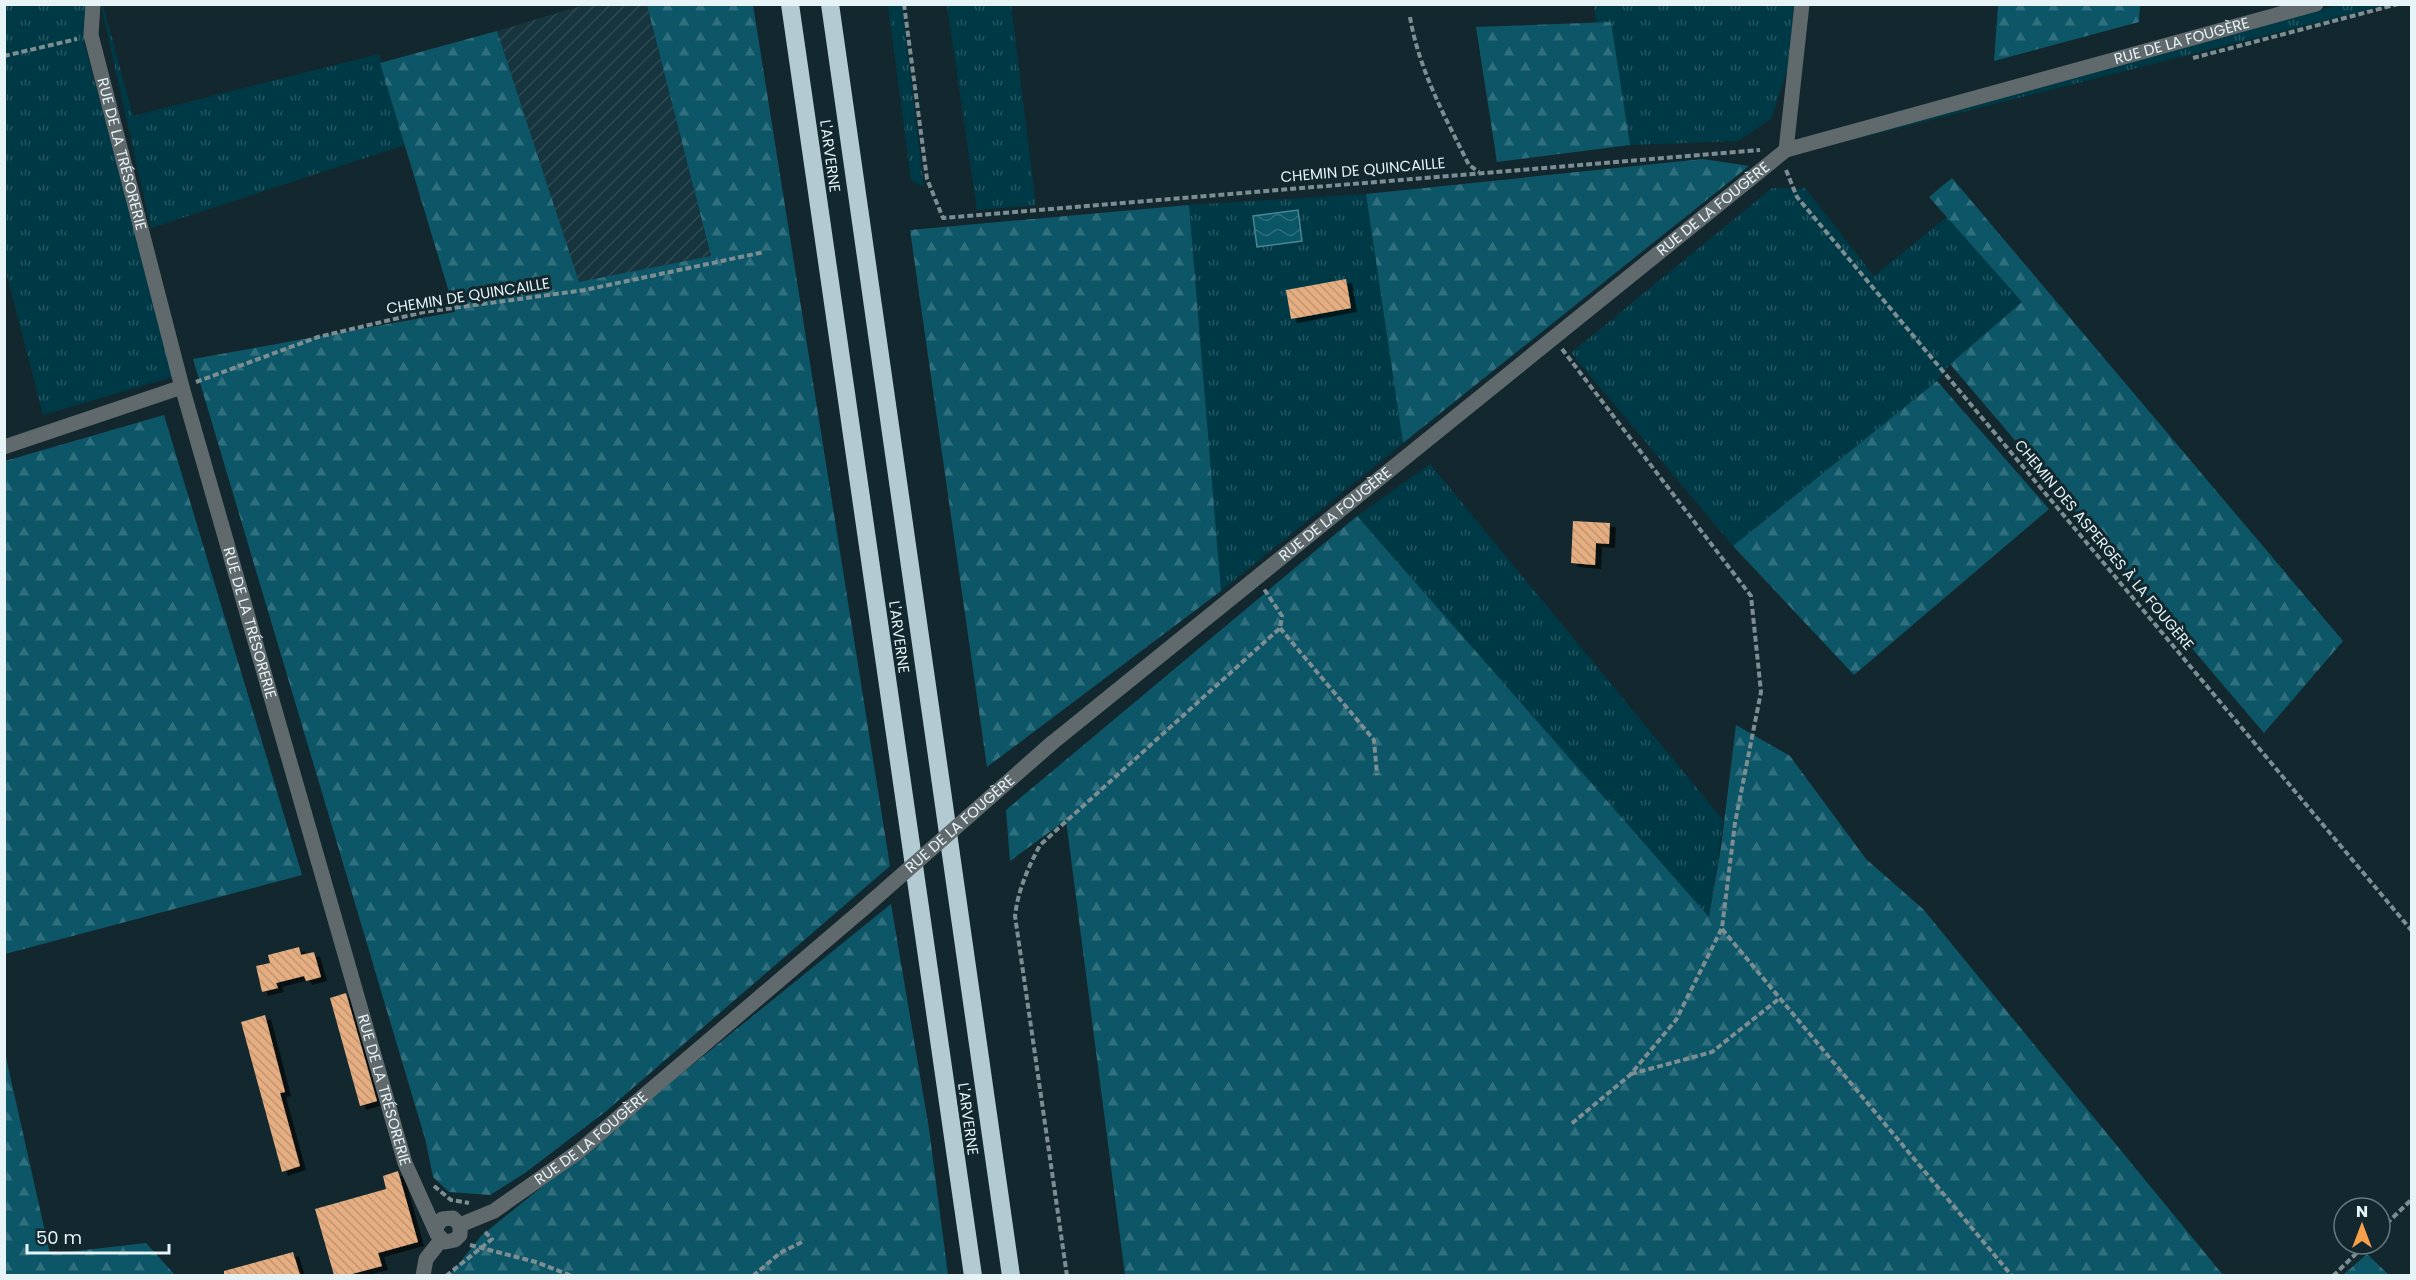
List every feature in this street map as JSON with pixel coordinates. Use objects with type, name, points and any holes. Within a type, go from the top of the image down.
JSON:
[{"type":"highway","name":"L'ARVERNE","points":[[790,4],[973,1275]]},
{"type":"highway","name":"L'ARVERNE","points":[[830,4],[1011,1275]]},
{"type":"street","name":"RUE DE LA TRÉSORERIE","points":[[93,4],[91,35],[182,387],[405,1163],[444,1238]]},
{"type":"street","points":[[1786,150],[1802,4]]},
{"type":"street","name":"RUE DE LA FOUGÈRE","points":[[460,1225],[494,1211],[578,1152],[863,909],[1052,743],[1257,580],[1786,150],[2316,4]]},
{"type":"street","points":[[4,447],[182,387]]},
{"type":"street","points":[[423,1275],[426,1258],[444,1238],[460,1235],[460,1225],[453,1218],[442,1219],[436,1227],[444,1238]]},
{"type":"path","name":"CHEMIN DE QUINCAILLE","points":[[904,4],[927,179],[943,218],[1726,152],[1786,150]]},
{"type":"path","name":"RUE DE LA FOUGÈRE","points":[[2181,60],[2398,4]]},
{"type":"path","points":[[1410,16],[1414,41],[1431,89],[1469,165],[1480,172]]},
{"type":"path","points":[[4,56],[91,35]]},
{"type":"path","name":"RUE DE LA FOUGÈRE","points":[[1776,173],[1795,164]]},
{"type":"path","name":"CHEMIN DES ASPERGES À LA FOUGÈRE","points":[[1786,169],[1797,197],[2412,931]]},
{"type":"path","name":"CHEMIN DE QUINCAILLE","points":[[182,387],[318,337],[424,312],[585,290],[764,252]]},
{"type":"path","points":[[1554,339],[1752,596],[1761,692],[1735,823],[1722,928],[1676,1020],[1630,1075],[1570,1125]]},
{"type":"path","points":[[1067,1275],[1015,916],[1025,872],[1040,845],[1280,628],[1282,616],[1257,580]]},
{"type":"path","points":[[1280,628],[1374,740],[1377,775]]},
{"type":"path","points":[[1722,928],[2012,1275]]},
{"type":"path","points":[[1630,1075],[1712,1052],[1780,998]]},
{"type":"path","points":[[433,1185],[451,1200],[472,1204],[476,1220]]},
{"type":"path","points":[[2392,1218],[2412,1199]]},
{"type":"path","points":[[444,1238],[536,1262],[572,1275]]},
{"type":"path","points":[[446,1275],[492,1239]]},
{"type":"path","points":[[753,1275],[780,1253],[804,1241]]},
{"type":"path","points":[[2333,1275],[2353,1256]]},
{"type":"shaded area","points":[[584,5],[647,5],[711,256],[579,283],[497,31]]},
{"type":"green space","points":[[1998,4],[2140,5],[2139,22],[1994,61]]},
{"type":"green space","points":[[2342,4],[2386,5],[1836,144]]},
{"type":"green space","points":[[4,5],[86,5],[84,43],[175,376],[43,415],[5,268]]},
{"type":"green space","points":[[101,5],[103,5],[133,116],[379,54],[405,145],[151,228]]},
{"type":"green space","points":[[647,5],[753,5],[890,866],[605,1112],[525,1173],[490,1195],[449,1192],[433,1177],[426,1142],[193,359],[455,312],[380,63],[497,31],[579,282],[711,256]]},
{"type":"green space","points":[[888,5],[902,5],[924,187],[911,180]]},
{"type":"green space","points":[[947,5],[1011,5],[1036,205],[977,210]]},
{"type":"green space","points":[[1594,5],[1794,5],[1788,68],[1771,119],[1738,141],[1630,145],[1611,23],[1596,23]]},
{"type":"green space","points":[[1611,22],[1630,145],[1497,162],[1476,27]]},
{"type":"green space","points":[[1703,159],[1749,166],[1403,443],[1366,194]]},
{"type":"green space","points":[[1952,178],[2343,641],[2264,733],[1950,364],[2022,302],[1929,197]]},
{"type":"green space","points":[[1772,188],[1805,188],[1874,276],[1947,217],[2022,302],[1950,364],[1937,381],[1733,546],[1571,353]]},
{"type":"green space","points":[[1366,194],[1403,443],[1221,591],[1189,205]]},
{"type":"green space","points":[[1189,205],[1221,591],[987,767],[910,230]]},
{"type":"green space","points":[[1937,381],[2049,509],[1854,675],[1733,546]]},
{"type":"green space","points":[[164,415],[302,875],[5,954],[5,461]]},
{"type":"green space","points":[[1430,464],[1723,820],[1710,918],[1357,516]]},
{"type":"green space","points":[[1357,516],[1709,917],[1721,847],[1736,725],[1790,756],[1866,859],[1923,909],[2223,1275],[1125,1275],[1066,820],[1010,861],[1006,810]]},
{"type":"green space","points":[[891,904],[929,1129],[948,1275],[449,1276],[481,1236]]},
{"type":"green space","points":[[5,1053],[50,1254],[146,1243],[175,1275],[5,1275]]},
{"type":"green space","points":[[2365,1256],[2369,1256],[2389,1275],[2343,1275]]},
{"type":"water","points":[[1298,210],[1302,241],[1257,247],[1253,216]]},
{"type":"building","points":[[1346,279],[1351,308],[1291,319],[1286,290]]},
{"type":"building","points":[[1573,521],[1610,523],[1609,544],[1596,543],[1595,565],[1571,563]]},
{"type":"building","points":[[299,947],[301,955],[314,952],[321,977],[306,981],[304,976],[276,983],[278,988],[262,992],[256,966],[270,963],[268,955]]},
{"type":"building","points":[[346,993],[377,1101],[360,1106],[330,998]]},
{"type":"building","points":[[265,1015],[285,1092],[280,1093],[300,1166],[282,1172],[241,1022]]},
{"type":"building","points":[[398,1171],[418,1242],[378,1253],[382,1266],[348,1275],[334,1275],[315,1209],[386,1189],[383,1176]]},
{"type":"building","points":[[293,1252],[300,1275],[224,1275],[224,1271]]}]
